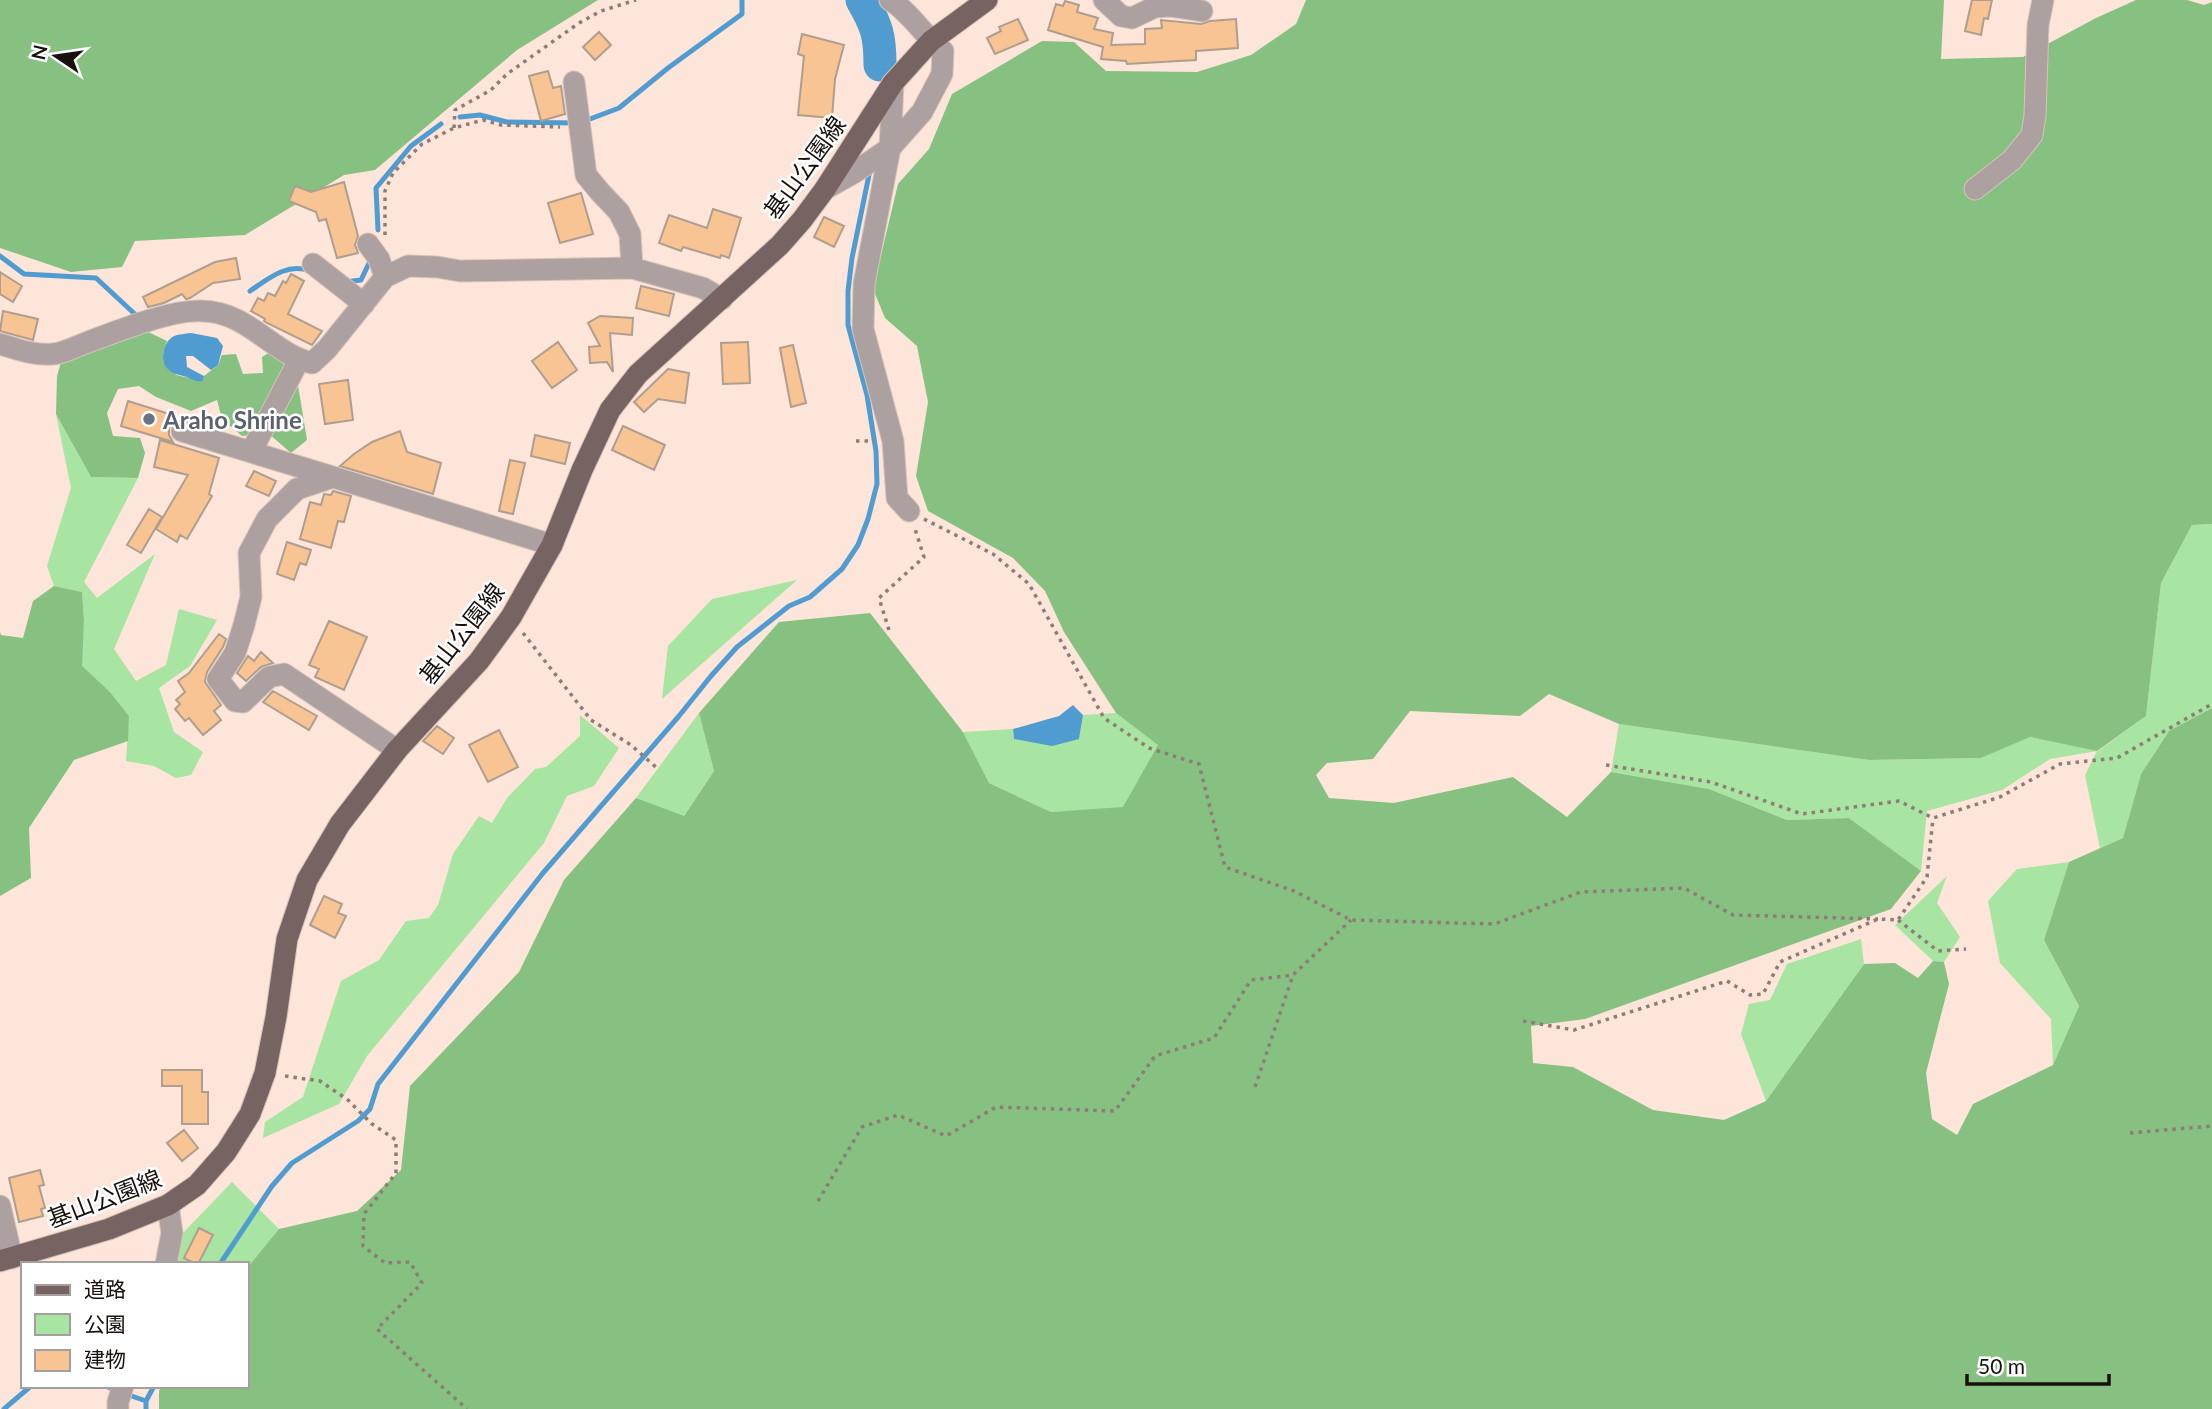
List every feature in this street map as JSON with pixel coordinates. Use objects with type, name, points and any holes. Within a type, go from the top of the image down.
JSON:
[{"type":"main road","name":"基山公園線","points":[[6,1259],[109,1229],[168,1205],[197,1185],[226,1152],[250,1114],[265,1073],[287,939],[307,880],[340,824],[397,750],[479,661],[511,617],[552,545],[610,410],[638,374],[780,245],[802,220],[893,83],[931,41],[987,0]]},
{"type":"street","points":[[825,189],[890,148],[922,112],[942,74],[943,51],[900,6],[890,0]]},
{"type":"street","points":[[1104,0],[1121,16],[1132,18],[1155,7],[1170,6],[1202,11]]},
{"type":"street","points":[[1975,189],[2012,160],[2032,135],[2038,25],[2043,0]]},
{"type":"street","points":[[574,82],[586,175],[619,212],[625,223],[630,234],[632,268]]},
{"type":"street","points":[[893,83],[890,148],[864,284],[863,329],[893,441],[897,498],[909,511]]},
{"type":"street","points":[[0,345],[36,354],[55,354],[146,322],[200,310],[222,313],[240,320],[299,360],[312,363],[364,304],[377,260],[460,271],[632,268],[703,288],[722,299]]},
{"type":"street","points":[[313,264],[364,304]]},
{"type":"street","points":[[251,452],[299,360]]},
{"type":"street","points":[[182,431],[552,545]]},
{"type":"street","points":[[333,477],[297,489],[267,519],[249,553],[251,597],[244,625],[235,653],[218,679],[235,701],[243,702],[269,677],[284,674],[397,750]]},
{"type":"street","points":[[166,1262],[172,1233],[168,1205]]},
{"type":"street","points":[[0,1206],[6,1259]]},
{"type":"street","points":[[118,1409],[122,1388]]},
{"type":"path","points":[[454,128],[456,110],[491,90],[507,74],[579,23],[601,11],[636,0]]},
{"type":"path","points":[[377,260],[386,239],[386,191],[393,173],[422,144],[454,128],[482,120],[501,125],[580,128]]},
{"type":"path","points":[[889,630],[879,598],[924,557],[909,511]]},
{"type":"path","points":[[909,511],[993,554],[1030,584],[1104,718],[1149,748],[1199,764],[1225,867],[1294,891],[1351,920],[1494,924],[1581,892],[1684,888],[1733,915],[1898,920],[1938,951],[1966,949]]},
{"type":"path","points":[[511,617],[592,720],[631,745],[658,769]]},
{"type":"path","points":[[1606,765],[1711,782],[1802,814],[1899,801],[1933,818],[2000,797],[2060,764],[2117,758],[2212,704]]},
{"type":"path","points":[[1898,920],[1927,877],[1933,818]]},
{"type":"path","points":[[1523,1021],[1574,1030],[1727,981],[1750,995],[1763,994],[1780,962],[1878,919]]},
{"type":"path","points":[[1255,1087],[1293,975],[1351,920]]},
{"type":"path","points":[[818,1201],[862,1127],[898,1115],[946,1136],[996,1107],[1115,1111],[1155,1056],[1214,1038],[1251,980],[1293,975]]},
{"type":"path","points":[[265,1073],[320,1081],[348,1100],[372,1124],[396,1140],[396,1173],[365,1214],[363,1246],[385,1263],[410,1262],[422,1283],[377,1329],[467,1409]]},
{"type":"path","points":[[2130,1133],[2212,1126]]},
{"type":"green space","points":[[0,0],[598,0],[517,50],[375,170],[344,175],[245,235],[135,241],[122,267],[71,272],[0,248]]},
{"type":"green space","points":[[1306,0],[1944,0],[1941,59],[2023,57],[2136,0],[2187,0],[2204,5],[2212,2],[2212,524],[2192,525],[2161,583],[2146,716],[2097,751],[2030,737],[1981,758],[1869,760],[1619,724],[1549,694],[1520,716],[1410,711],[1373,759],[1327,763],[1316,775],[1329,798],[1394,803],[1513,777],[1567,817],[1611,772],[1709,789],[1787,820],[1849,818],[1921,871],[1891,909],[1585,1019],[1531,1026],[1533,1063],[1573,1067],[1653,1110],[1724,1120],[1766,1101],[1864,964],[1895,963],[1918,978],[1933,961],[1944,962],[1949,984],[1926,1073],[1932,1119],[1957,1135],[1973,1104],[2053,1065],[2079,1006],[2044,940],[2069,862],[2123,838],[2141,774],[2169,731],[2212,708],[2212,1409],[159,1409],[161,1388],[248,1388],[248,1267],[279,1229],[357,1211],[401,1170],[410,1086],[519,972],[564,880],[636,798],[684,816],[714,771],[699,713],[779,622],[870,613],[963,732],[989,783],[1051,812],[1123,807],[1158,745],[1116,713],[1064,632],[1045,591],[1013,558],[928,511],[916,476],[928,402],[917,346],[885,318],[873,289],[898,184],[929,149],[952,94],[1042,41],[1074,42],[1106,71],[1197,72],[1251,55],[1296,24]]},
{"type":"green space","points":[[140,328],[167,341],[163,353],[176,375],[203,381],[204,376],[218,365],[222,355],[236,354],[243,374],[263,373],[262,357],[275,349],[298,385],[307,440],[291,453],[268,433],[242,436],[222,419],[217,400],[191,411],[156,397],[139,386],[118,389],[107,413],[113,436],[140,438],[145,453],[138,478],[91,477],[56,414],[57,376],[62,359]]},
{"type":"green space","points":[[56,414],[91,477],[138,478],[84,582],[97,598],[155,554],[114,649],[136,681],[166,665],[179,609],[217,620],[190,666],[159,688],[174,732],[203,752],[191,775],[176,778],[154,766],[126,761],[129,716],[110,692],[81,666],[84,620],[82,592],[54,586],[47,566],[71,488]]},
{"type":"green space","points":[[2212,524],[2212,708],[2169,731],[2141,774],[2123,838],[2100,848],[2085,775],[2097,751],[2050,759],[2002,790],[1927,811],[1921,871],[1849,818],[1787,820],[1709,789],[1611,772],[1619,724],[1869,760],[1981,758],[2029,737],[2098,751],[2146,716],[2161,583],[2192,525]]},
{"type":"green space","points":[[797,580],[662,699],[668,646],[712,599]]},
{"type":"green space","points":[[54,586],[82,592],[82,666],[110,692],[129,716],[128,741],[74,760],[29,828],[31,878],[0,896],[0,632],[1,635],[23,638],[33,601]]},
{"type":"green space","points":[[699,713],[714,771],[683,817],[636,798]]},
{"type":"green space","points":[[1116,713],[1159,745],[1123,808],[1051,812],[989,783],[963,732],[1013,729],[1014,739],[1079,739],[1083,715]]},
{"type":"green space","points":[[580,715],[619,748],[594,786],[567,796],[544,843],[367,1056],[339,1104],[263,1138],[265,1122],[303,1097],[341,981],[379,960],[406,921],[429,918],[438,905],[453,854],[479,816],[492,823],[507,798],[535,769],[546,767],[580,736]]},
{"type":"green space","points":[[2069,862],[2044,940],[2079,1006],[2053,1065],[2051,1019],[2000,963],[1988,901],[2017,869]]},
{"type":"green space","points":[[1947,876],[1937,903],[1960,937],[1944,962],[1933,961],[1895,925]]},
{"type":"green space","points":[[1861,939],[1864,964],[1766,1101],[1741,1034],[1749,1004],[1770,1000],[1787,964]]},
{"type":"green space","points":[[232,1182],[279,1229],[248,1267],[248,1262],[178,1262],[183,1233]]},
{"type":"water","points":[[191,333],[217,338],[223,346],[218,365],[211,370],[193,356],[186,356],[187,367],[204,376],[203,381],[173,373],[163,359],[164,350],[171,338]]},
{"type":"water","points":[[1073,705],[1083,715],[1079,739],[1052,746],[1014,739],[1013,729],[1059,716]]},
{"type":"building","points":[[1972,0],[1992,0],[1988,19],[1984,18],[1981,35],[1965,31]]},
{"type":"building","points":[[1065,1],[1079,5],[1077,12],[1098,18],[1094,29],[1113,33],[1111,45],[1145,44],[1145,29],[1162,28],[1161,20],[1201,24],[1236,19],[1238,48],[1196,51],[1196,60],[1127,64],[1126,61],[1101,59],[1103,47],[1048,30],[1056,4],[1063,6]]},
{"type":"building","points":[[1018,19],[1028,40],[995,54],[987,38],[1001,31],[999,27]]},
{"type":"building","points":[[599,32],[611,45],[595,60],[583,47]]},
{"type":"building","points":[[802,34],[844,45],[835,79],[832,118],[798,115],[804,56],[798,54]]},
{"type":"building","points":[[548,71],[553,88],[561,86],[565,114],[541,121],[529,76]]},
{"type":"building","points":[[344,182],[358,236],[355,245],[358,253],[337,258],[326,219],[319,221],[316,212],[289,201],[295,186],[311,192]]},
{"type":"building","points":[[581,193],[593,234],[560,243],[548,203]]},
{"type":"building","points":[[713,209],[741,218],[729,258],[683,247],[681,251],[659,243],[669,215],[707,228]]},
{"type":"building","points":[[824,217],[844,226],[834,247],[814,237]]},
{"type":"building","points":[[236,258],[240,279],[213,283],[190,298],[186,299],[182,294],[148,307],[143,297],[215,262]]},
{"type":"building","points":[[0,272],[22,286],[13,302],[0,294]]},
{"type":"building","points":[[291,274],[304,281],[288,314],[322,331],[312,345],[267,323],[251,311],[258,298],[264,301],[268,293],[275,296],[283,281],[286,283]]},
{"type":"building","points":[[641,286],[674,294],[669,316],[636,308]]},
{"type":"building","points":[[3,311],[38,319],[33,340],[0,331]]},
{"type":"building","points":[[600,316],[633,318],[632,335],[610,333],[613,372],[607,362],[590,363],[589,347],[600,346],[588,323]]},
{"type":"building","points":[[558,342],[577,370],[552,388],[532,361]]},
{"type":"building","points":[[748,342],[750,383],[723,384],[721,343]]},
{"type":"building","points":[[793,345],[806,403],[791,407],[780,348]]},
{"type":"building","points":[[668,369],[689,373],[685,403],[658,399],[644,412],[634,402]]},
{"type":"building","points":[[348,380],[353,420],[325,424],[319,384]]},
{"type":"building","name":"Araho Shrine","points":[[128,401],[176,416],[169,428],[173,442],[121,426]]},
{"type":"building","points":[[623,426],[665,445],[654,470],[612,450]]},
{"type":"building","points":[[400,431],[407,452],[441,463],[433,494],[340,466],[372,442]]},
{"type":"building","points":[[535,435],[570,443],[565,464],[531,456]]},
{"type":"building","points":[[160,440],[219,458],[209,494],[212,496],[187,539],[180,535],[177,542],[156,529],[188,475],[154,467]]},
{"type":"building","points":[[510,460],[525,463],[513,514],[499,511]]},
{"type":"building","points":[[254,471],[276,481],[269,496],[246,486]]},
{"type":"building","points":[[333,491],[351,496],[344,522],[338,521],[331,548],[300,539],[310,502],[321,505],[324,494],[331,495]]},
{"type":"building","points":[[149,509],[162,517],[141,553],[127,545]]},
{"type":"building","points":[[287,542],[311,550],[306,565],[300,563],[294,580],[277,574]]},
{"type":"building","points":[[329,621],[367,637],[344,690],[315,677],[319,669],[309,665]]},
{"type":"building","points":[[219,634],[226,639],[207,672],[205,682],[221,705],[214,711],[221,720],[203,735],[189,718],[185,721],[175,709],[180,704],[176,700],[185,692],[178,681],[189,673]]},
{"type":"building","points":[[261,652],[273,663],[261,667],[246,681],[237,673],[248,656],[254,661]]},
{"type":"building","points":[[273,691],[317,716],[309,730],[263,702]]},
{"type":"building","points":[[437,726],[454,738],[443,754],[423,741]]},
{"type":"building","points":[[499,730],[518,767],[488,782],[469,745]]},
{"type":"building","points":[[324,896],[342,904],[338,913],[346,916],[335,938],[310,925]]},
{"type":"building","points":[[162,1070],[202,1070],[202,1092],[208,1092],[208,1124],[182,1124],[182,1086],[162,1086]]},
{"type":"building","points":[[184,1130],[198,1148],[182,1161],[167,1143]]},
{"type":"building","points":[[40,1170],[44,1185],[39,1186],[45,1208],[41,1209],[43,1216],[19,1222],[9,1178]]},
{"type":"building","points":[[199,1228],[213,1235],[199,1262],[184,1258]]},
{"type":"waterway","points":[[590,119],[619,108],[742,14],[742,0]]},
{"type":"waterway","points":[[862,0],[877,31],[880,65]]},
{"type":"waterway","points":[[460,117],[480,115],[507,122],[574,123]]},
{"type":"waterway","points":[[378,230],[376,188],[411,146],[441,124]]},
{"type":"waterway","points":[[221,1262],[272,1186],[292,1163],[358,1121],[370,1109],[378,1084],[543,873],[711,676],[737,647],[789,606],[810,597],[842,569],[858,545],[877,484],[876,451],[867,395],[848,325],[848,291],[870,170]]},
{"type":"waterway","points":[[0,256],[24,274],[96,278],[138,317]]},
{"type":"waterway","points":[[345,282],[361,280],[371,259]]},
{"type":"waterway","points":[[250,291],[286,270],[310,271]]},
{"type":"waterway","points":[[4,1409],[29,1388]]},
{"type":"waterway","points":[[110,1388],[116,1390]]},
{"type":"waterway","points":[[146,1409],[146,1401],[153,1388]]},
{"type":"waterway","points":[[126,1394],[146,1401]]},
{"type":"place","name":"Araho Shrine","points":[[149,419]]}]
